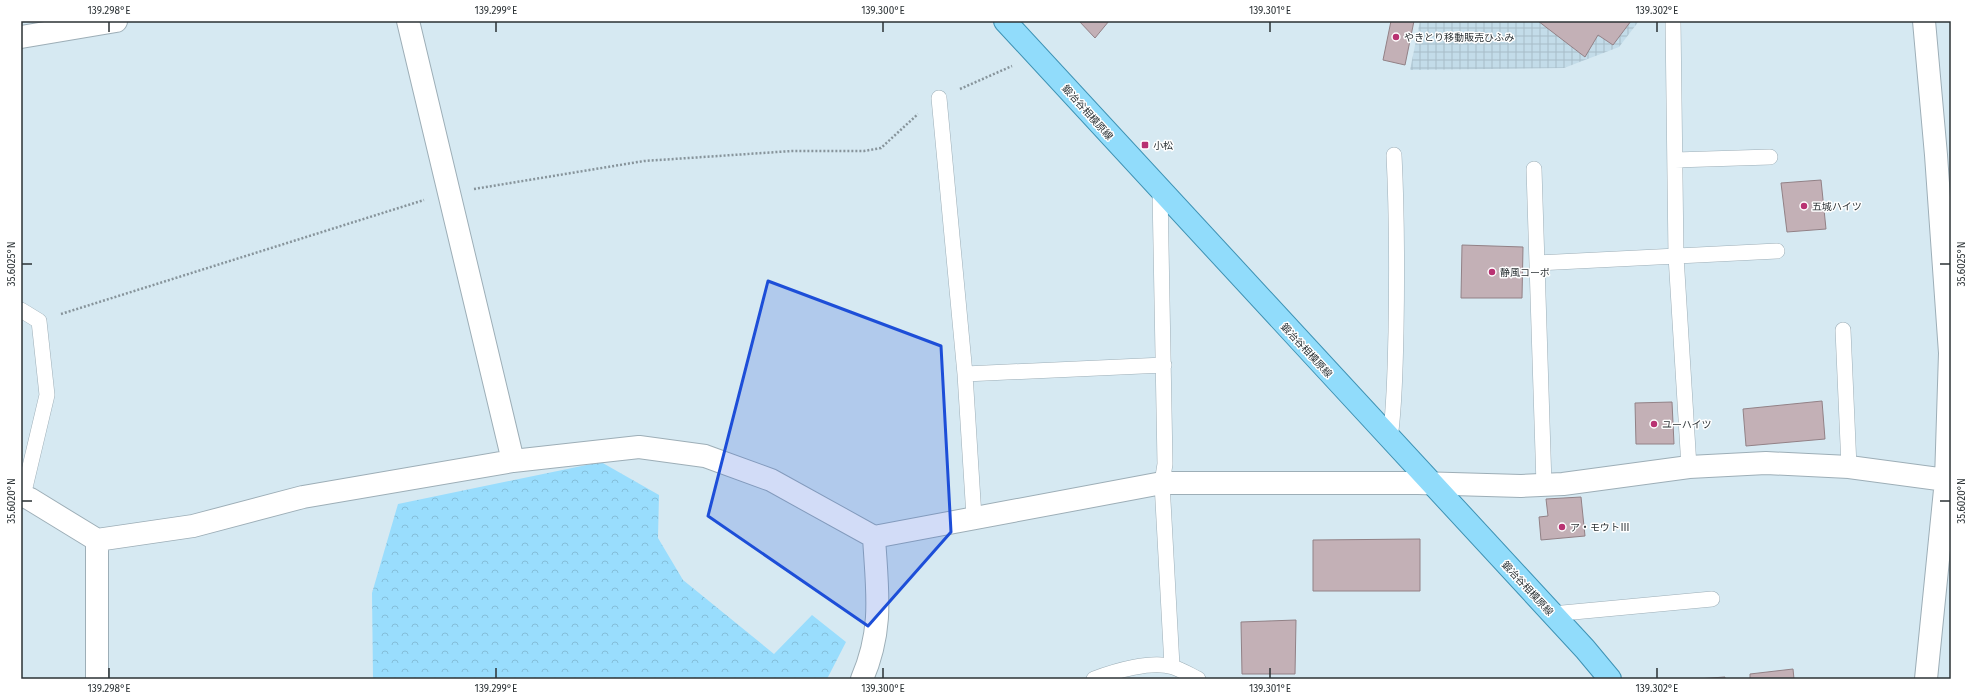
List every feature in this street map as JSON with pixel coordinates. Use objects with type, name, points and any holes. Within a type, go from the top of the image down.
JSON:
[{"type":"main road","name":"鍛冶谷相模原線","points":[[1005,21],[1160,191],[1552,614],[1610,679]]},
{"type":"street","points":[[21,37],[116,21]]},
{"type":"street","points":[[408,21],[513,461]]},
{"type":"street","points":[[1924,21],[1938,177],[1950,353],[1948,480],[1926,679]]},
{"type":"street","points":[[22,496],[97,540],[193,526],[303,497],[513,461],[639,447],[705,456],[771,480],[874,536],[1162,483],[1544,485],[1562,484],[1690,467],[1766,463],[1849,467],[1948,480]]},
{"type":"street","points":[[862,679],[869,663],[875,639],[879,612],[874,536]]},
{"type":"street","points":[[97,540],[97,679]]},
{"type":"lane","points":[[1673,21],[1676,256],[1690,467]]},
{"type":"lane","points":[[939,98],[965,374],[974,517]]},
{"type":"lane","points":[[1390,439],[1395,410],[1397,262],[1394,155]]},
{"type":"lane","points":[[1675,160],[1770,157]]},
{"type":"lane","points":[[1534,169],[1544,485]]},
{"type":"lane","points":[[1160,191],[1165,464],[1162,483],[1172,666]]},
{"type":"lane","points":[[1537,263],[1777,251]]},
{"type":"lane","points":[[21,310],[39,321],[47,395],[22,496]]},
{"type":"lane","points":[[1843,330],[1849,467]]},
{"type":"lane","points":[[965,374],[1164,364]]},
{"type":"lane","points":[[1552,614],[1712,599]]},
{"type":"lane","points":[[1094,679],[1113,672],[1142,665],[1172,666],[1198,679]]},
{"type":"path","points":[[39,321],[448,193],[644,161],[792,151],[864,151],[882,148],[932,101],[1037,55]]},
{"type":"highlighted area","points":[[768,281],[941,346],[951,532],[868,626],[708,516]]},
{"type":"shaded area","points":[[1420,21],[1639,21],[1619,47],[1564,68],[1410,70]]},
{"type":"green space","points":[[601,462],[659,495],[658,538],[683,580],[774,654],[812,615],[846,642],[827,679],[373,679],[372,593],[398,504]]},
{"type":"building","points":[[1079,21],[1109,21],[1095,38]]},
{"type":"building","points":[[1391,21],[1414,21],[1405,65],[1383,60]]},
{"type":"building","points":[[1538,21],[1631,21],[1613,45],[1598,35],[1585,57]]},
{"type":"building","name":"五城ハイツ","points":[[1821,180],[1826,229],[1787,232],[1781,183]]},
{"type":"building","name":"静風コーポ","points":[[1462,245],[1523,247],[1522,298],[1461,298]]},
{"type":"building","points":[[1822,401],[1825,439],[1746,446],[1743,409]]},
{"type":"building","name":"ユーハイツ","points":[[1672,402],[1674,444],[1636,444],[1635,403]]},
{"type":"building","name":"ア・モウトⅢ","points":[[1581,497],[1585,536],[1541,540],[1539,517],[1548,516],[1546,499]]},
{"type":"building","points":[[1420,539],[1420,591],[1313,591],[1313,540]]},
{"type":"building","points":[[1296,620],[1295,674],[1242,674],[1241,622]]},
{"type":"building","points":[[1793,669],[1794,679],[1750,679],[1750,674]]},
{"type":"building","points":[[1725,677],[1725,679],[1697,679]]},
{"type":"place","name":"やきとり移動販売ひふみ","points":[[1396,37]]},
{"type":"place","name":"小松","points":[[1145,145]]},
{"type":"place","name":"五城ハイツ","points":[[1804,206]]},
{"type":"place","name":"静風コーポ","points":[[1492,272]]},
{"type":"place","name":"ユーハイツ","points":[[1654,424]]},
{"type":"place","name":"ア・モウトⅢ","points":[[1562,527]]}]
